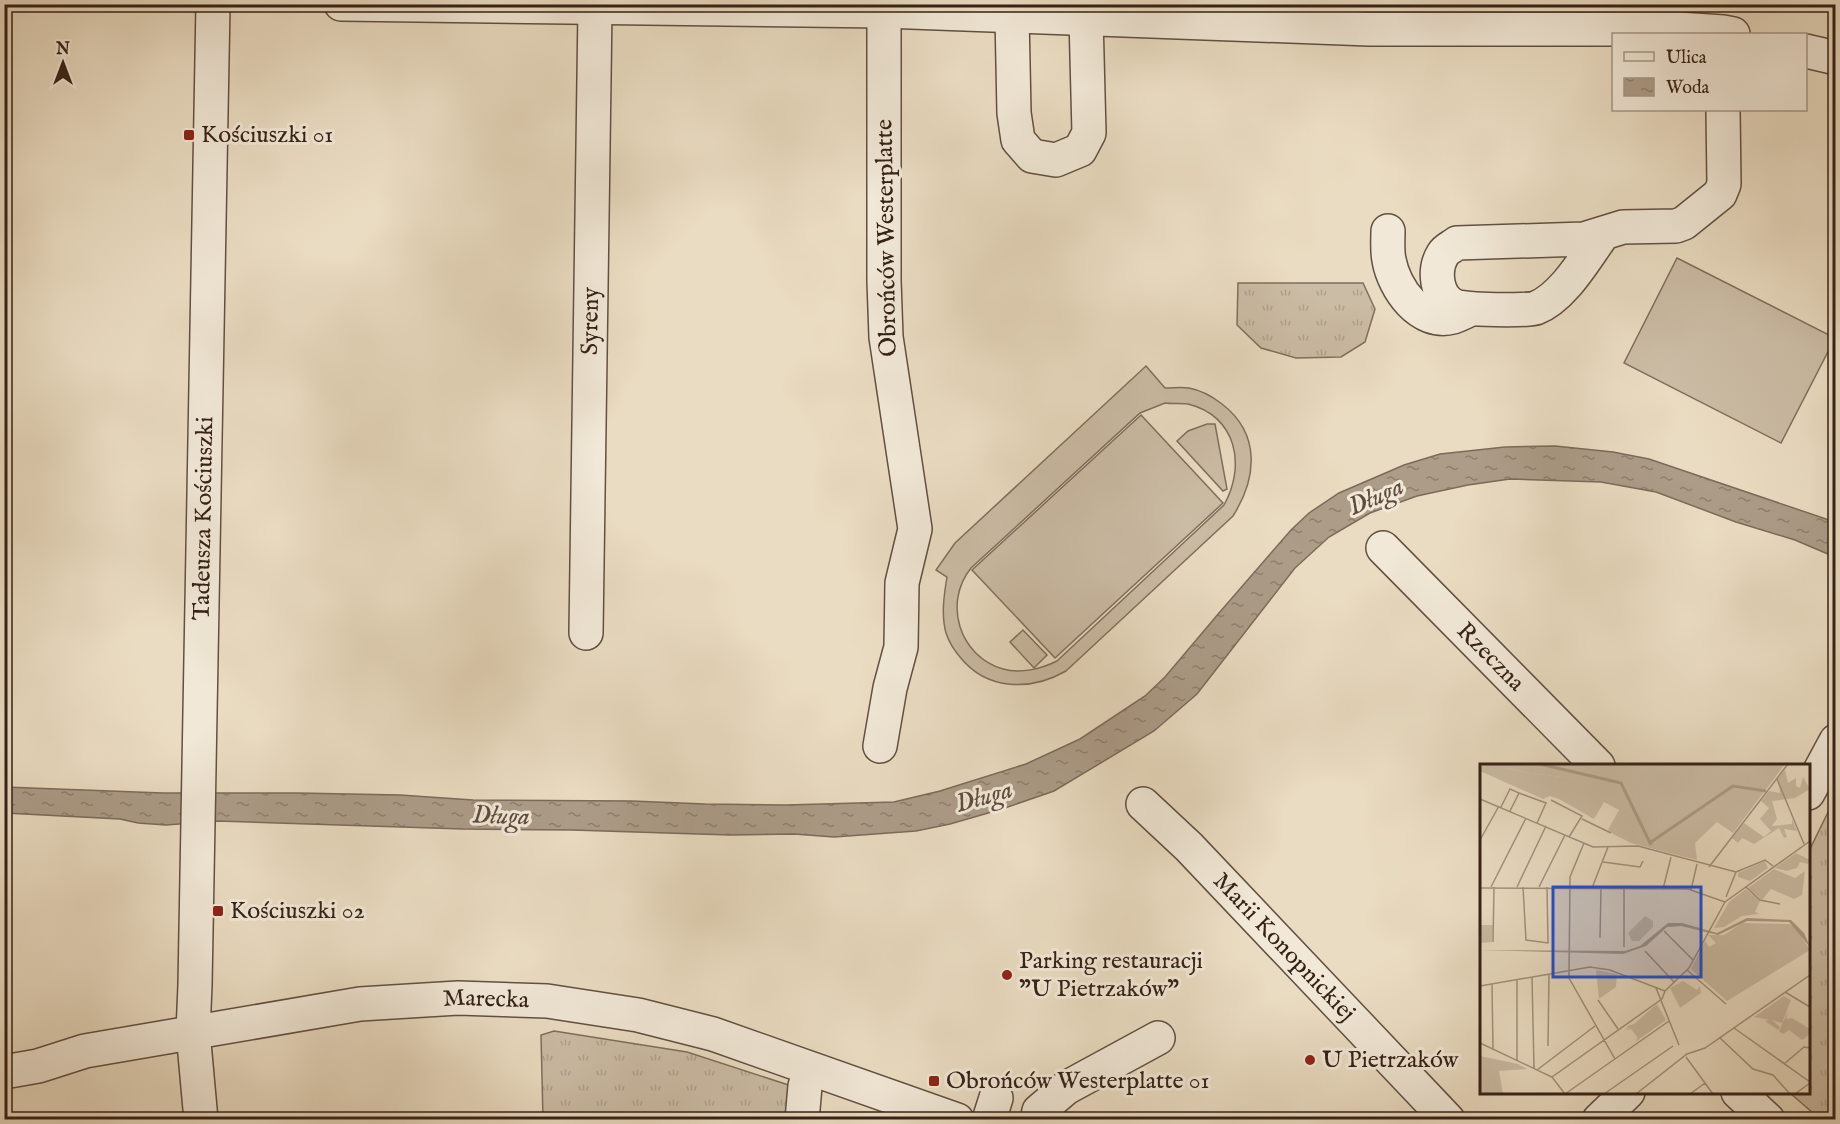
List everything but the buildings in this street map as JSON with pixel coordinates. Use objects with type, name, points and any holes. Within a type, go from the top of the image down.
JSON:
[{"type":"street","name":"Tadeusza Kościuszki","points":[[201,1119],[193,1032],[213,4]]},
{"type":"street","points":[[340,4],[884,11],[1086,18],[1372,17],[1678,29],[1727,26]]},
{"type":"street","name":"Syreny","points":[[586,633],[595,9]]},
{"type":"street","name":"Obrońców Westerplatte","points":[[880,746],[890,688],[901,647],[902,583],[915,529],[886,337],[884,11]]},
{"type":"street","points":[[1012,16],[1014,113],[1018,140],[1032,156],[1056,160],[1080,150],[1089,133],[1086,18]]},
{"type":"street","points":[[1807,51],[1836,58]]},
{"type":"street","points":[[1604,234],[1560,292],[1536,308],[1471,309],[1454,306],[1442,295],[1437,280],[1437,265],[1444,252],[1457,243],[1584,239],[1623,227],[1676,226],[1684,223],[1720,194],[1724,184],[1723,111]]},
{"type":"street","points":[[1388,231],[1388,258],[1393,274],[1407,299],[1416,308],[1441,318],[1452,317],[1471,309]]},
{"type":"street","name":"Rzeczna","points":[[1383,548],[1597,764]]},
{"type":"street","points":[[1810,791],[1836,741]]},
{"type":"street","name":"Marii Konopnickiej","points":[[1143,804],[1190,847],[1448,1119]]},
{"type":"street","name":"Marecka","points":[[4,1072],[38,1066],[85,1052],[360,1004],[458,998],[547,1002],[638,1015],[712,1034],[957,1119]]},
{"type":"street","points":[[1036,1119],[1040,1111],[1066,1088],[1158,1038]]},
{"type":"street","points":[[802,1119],[805,1086]]},
{"type":"street","points":[[1599,1119],[1626,1094]]},
{"type":"street","points":[[1740,1094],[1768,1119]]},
{"type":"green space","points":[[1677,258],[1835,338],[1781,443],[1624,363]]},
{"type":"green space","points":[[1238,283],[1363,283],[1375,309],[1365,342],[1341,357],[1296,358],[1261,348],[1237,325]]},
{"type":"green space","points":[[1146,366],[1165,388],[1193,389],[1222,404],[1235,416],[1244,429],[1251,457],[1250,472],[1247,487],[1233,516],[1066,671],[1053,678],[1024,684],[996,682],[971,668],[956,652],[944,626],[947,577],[936,570],[955,543]],"holes":[[[1165,403],[1188,404],[1205,410],[1227,431],[1233,444],[1235,474],[1224,505],[1057,661],[1023,671],[1003,669],[988,662],[966,641],[957,612],[958,597],[971,568],[1140,413]]]},
{"type":"green space","points":[[1141,415],[1223,503],[1055,658],[972,570]]},
{"type":"green space","points":[[1207,424],[1215,424],[1227,489],[1223,491],[1177,441],[1188,431]]},
{"type":"green space","points":[[1023,630],[1047,655],[1034,668],[1010,642]]},
{"type":"green space","points":[[1835,798],[1836,1119],[1821,1120],[1791,1094],[1810,1094],[1810,849]]},
{"type":"green space","points":[[554,1031],[687,1052],[801,1089],[798,1119],[543,1119],[541,1035]]},
{"type":"water","name":"Długa","points":[[1555,446],[1613,452],[1649,459],[1835,522],[1835,557],[1795,540],[1736,522],[1656,492],[1601,482],[1510,479],[1417,496],[1370,513],[1329,537],[1295,568],[1197,694],[1154,731],[1054,791],[1002,809],[916,831],[834,837],[794,834],[730,835],[463,829],[218,821],[166,825],[120,819],[5,813],[5,787],[163,793],[400,795],[473,800],[705,804],[786,805],[894,802],[940,791],[1026,764],[1080,739],[1145,696],[1165,677],[1291,530],[1309,513],[1339,493],[1404,465],[1440,454],[1505,447]]},
{"type":"place","name":"Kościuszki 01","points":[[189,135]]},
{"type":"place","name":"Kościuszki 02","points":[[218,911]]},
{"type":"place","name":"Parking restauracji \"U Pietrzaków\"","points":[[1007,975]]},
{"type":"place","name":"U Pietrzaków","points":[[1310,1060]]},
{"type":"place","name":"Obrońców Westerplatte 01","points":[[934,1081]]}]
